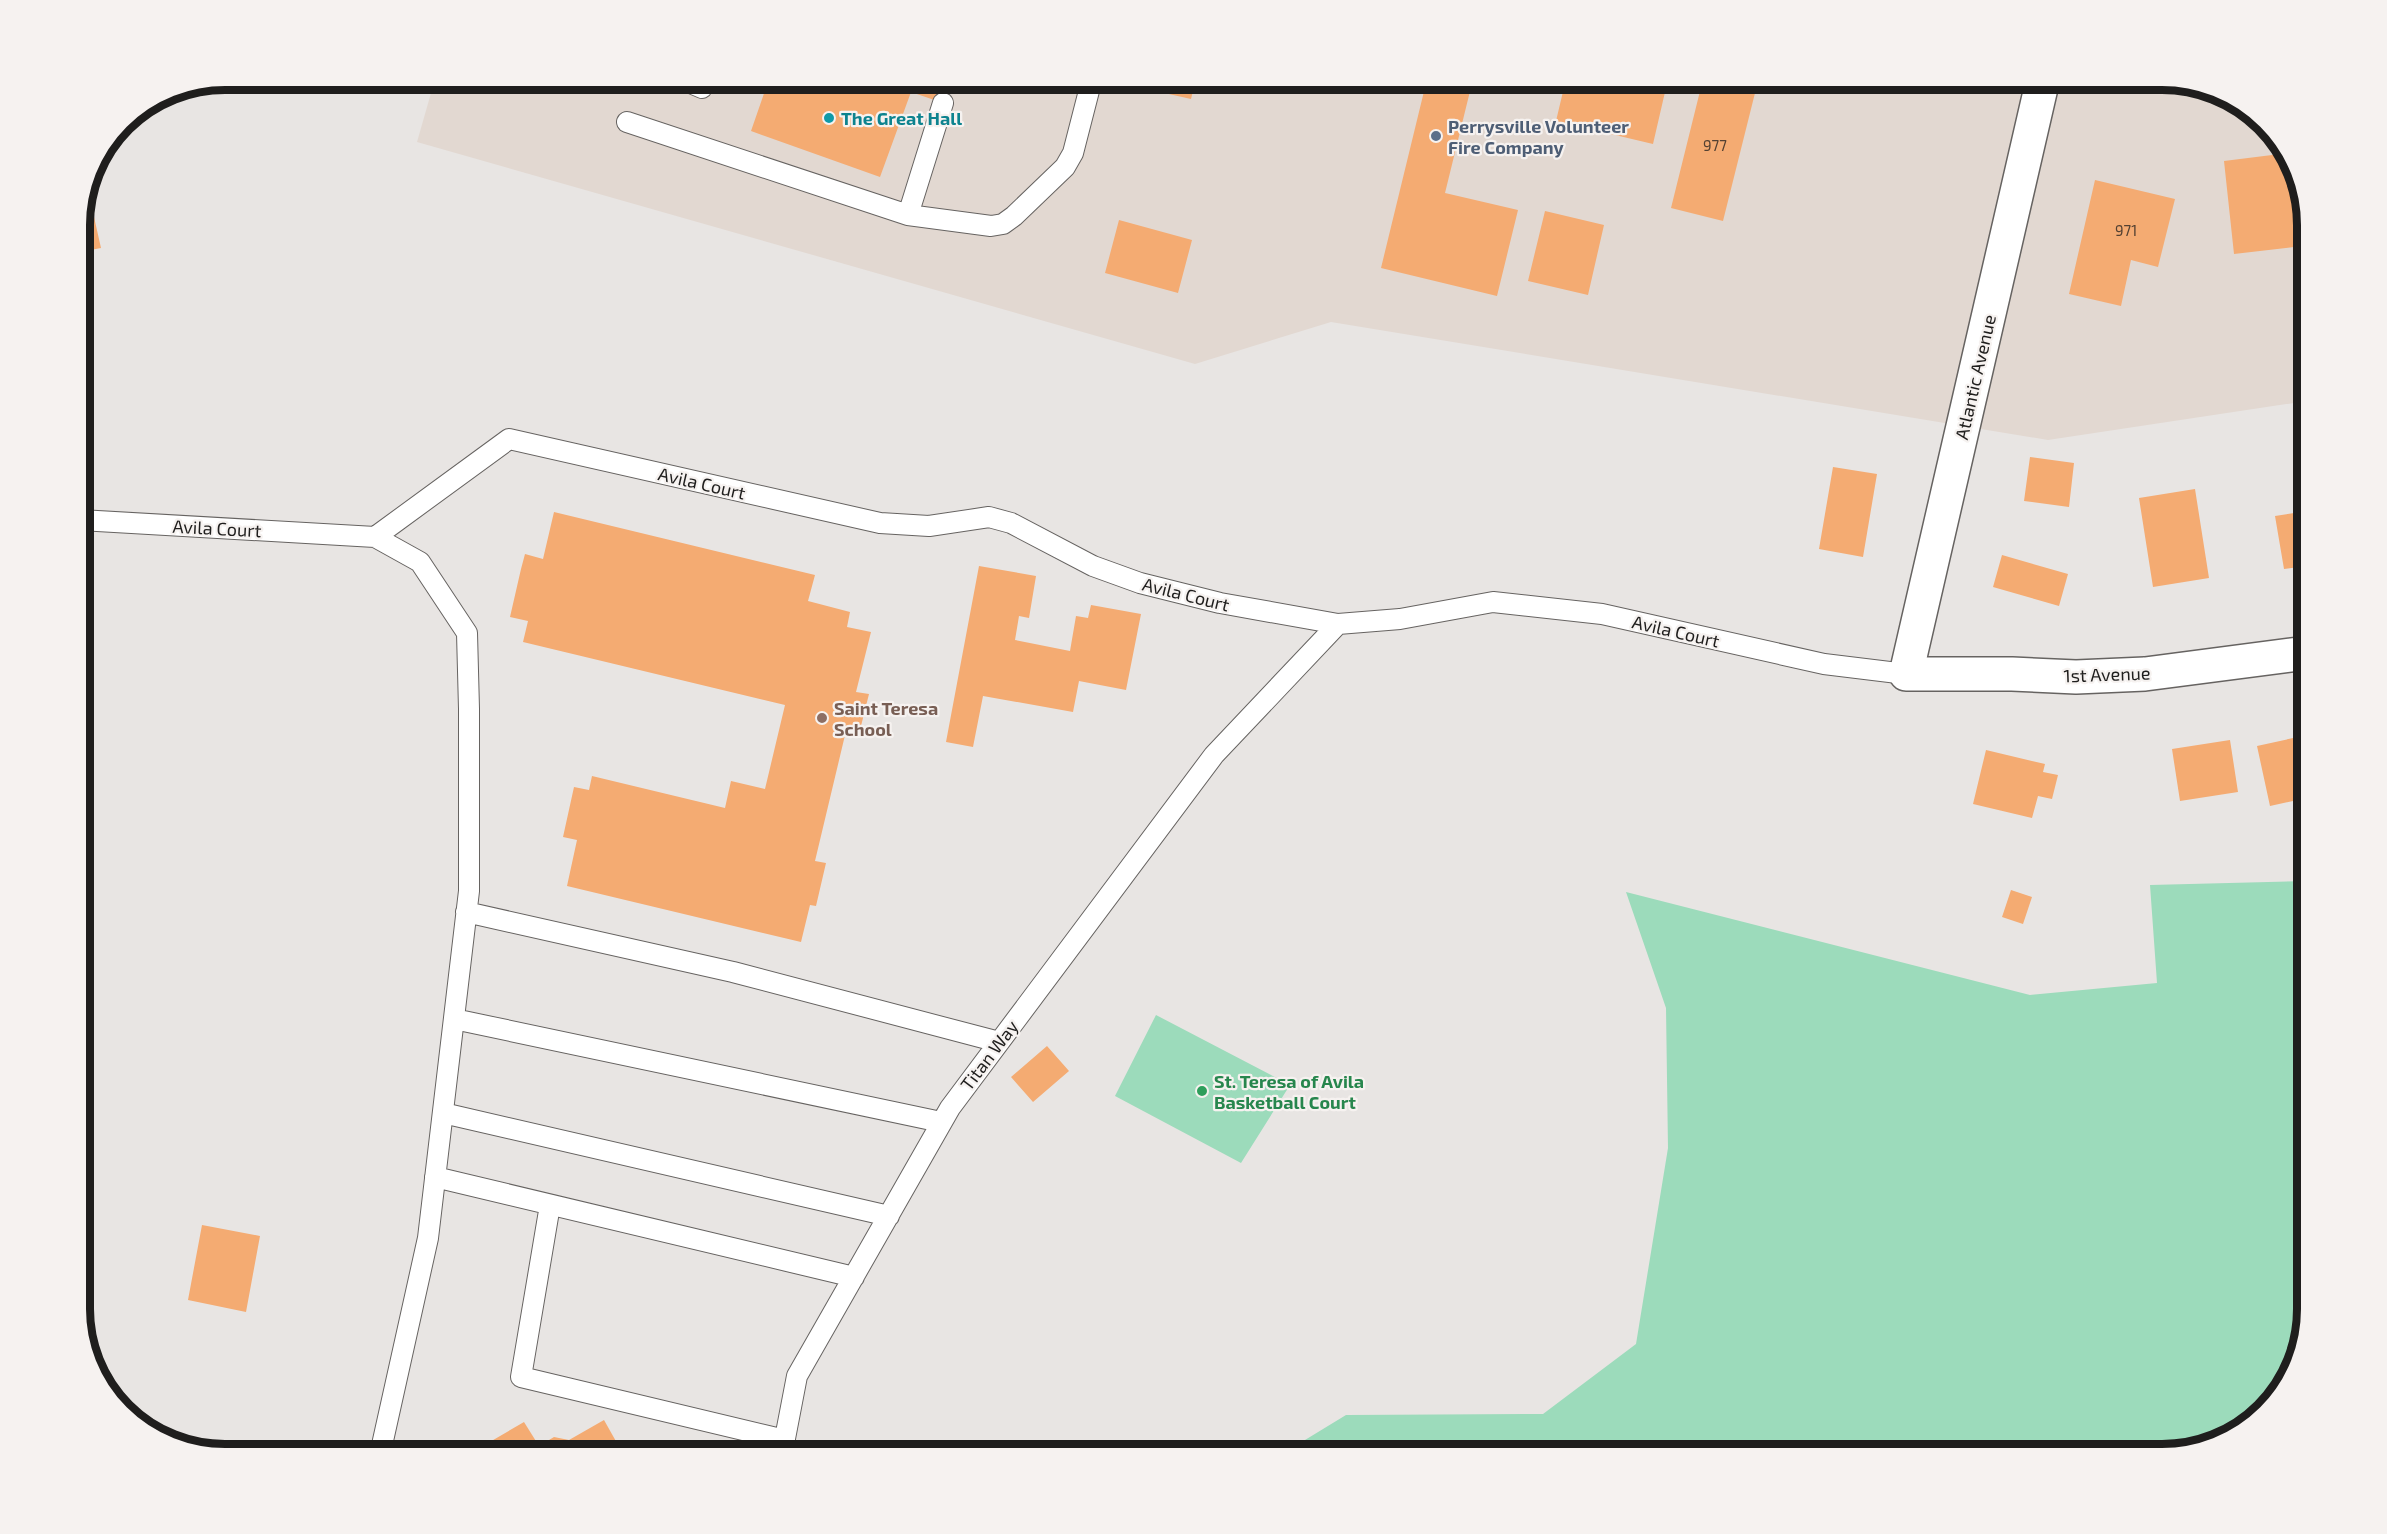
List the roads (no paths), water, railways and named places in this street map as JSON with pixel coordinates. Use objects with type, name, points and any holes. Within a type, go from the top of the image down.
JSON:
[{"type":"street","name":"Atlantic Avenue","points":[[1906,674],[2041,90]]},
{"type":"street","name":"1st Avenue","points":[[1906,674],[2012,674],[2076,677],[2145,674],[2297,654]]},
{"type":"lane","points":[[627,122],[908,215],[991,226],[1003,224],[1014,216],[1065,167],[1072,153],[1089,90]]},
{"type":"lane","points":[[908,215],[943,103]]},
{"type":"lane","name":"Avila Court","points":[[90,521],[375,537],[509,439],[880,523],[929,526],[989,518],[1011,523],[1093,566],[1140,583],[1220,603],[1338,624],[1400,619],[1493,602],[1602,614],[1824,664],[1906,674]]},
{"type":"lane","points":[[375,537],[420,562],[467,633],[469,891],[428,1238],[382,1444]]},
{"type":"lane","name":"Titan Way","points":[[784,1444],[797,1377],[941,1122],[1214,755],[1338,624]]},
{"type":"lane","points":[[466,912],[733,972],[999,1042]]},
{"type":"lane","points":[[454,1018],[941,1122]]},
{"type":"lane","points":[[443,1113],[889,1216]]},
{"type":"lane","points":[[435,1177],[854,1277]]},
{"type":"lane","points":[[550,1205],[521,1377],[772,1444]]},
{"type":"place","name":"The Great Hall","points":[[829,118]]},
{"type":"place","name":"Perrysville Volunteer Fire Company","points":[[1436,136]]},
{"type":"place","name":"Saint Teresa School","points":[[822,718]]},
{"type":"place","name":"St. Teresa of Avila Basketball Court","points":[[1202,1091]]}]
